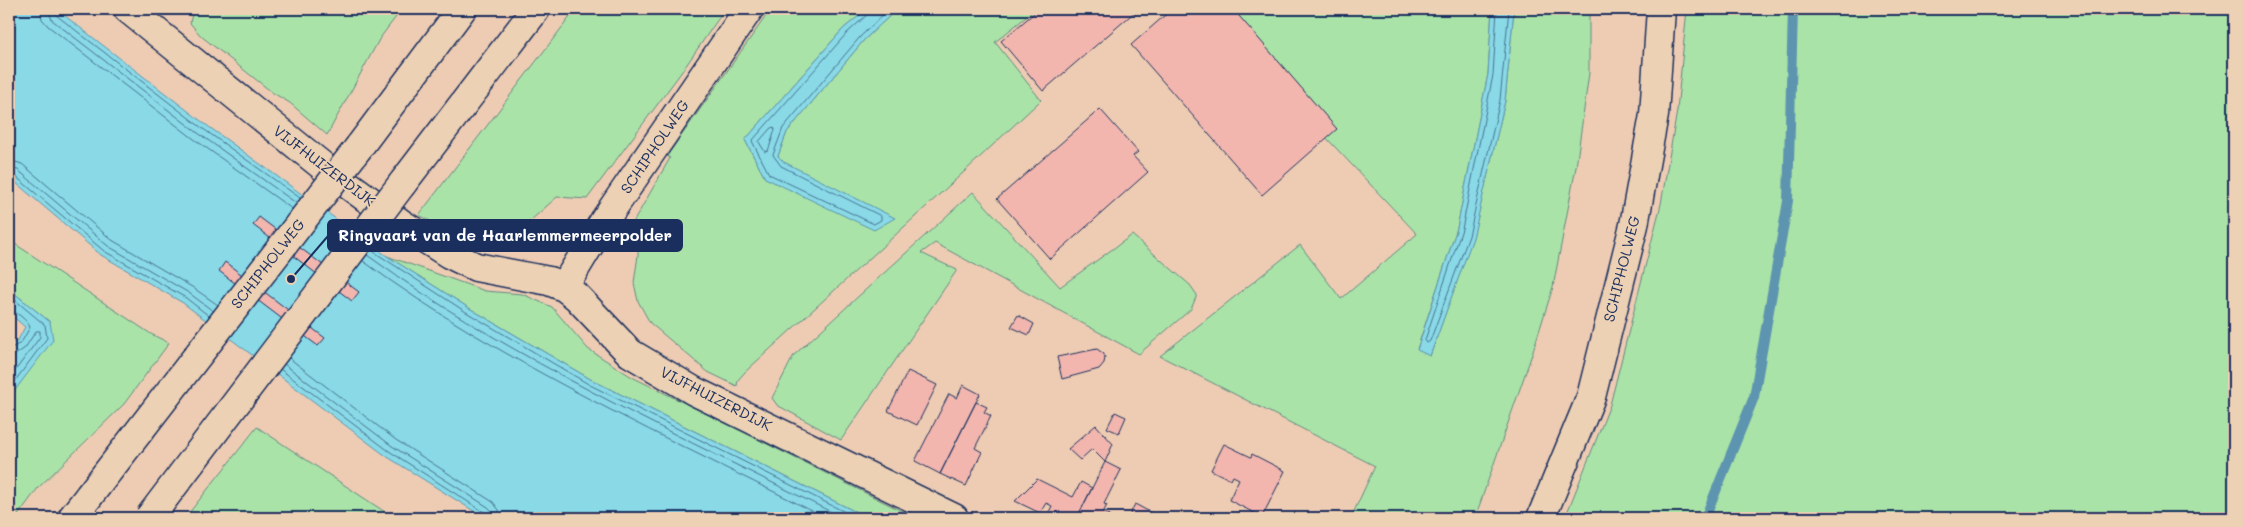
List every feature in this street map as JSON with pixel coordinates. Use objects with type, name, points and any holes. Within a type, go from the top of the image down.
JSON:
[{"type":"main road","name":"VIJFHUIZERDIJK","points":[[128,9],[272,127],[402,224],[449,254],[476,267],[549,281],[564,287],[630,353],[694,391],[954,518]]},
{"type":"main road","name":"SCHIPHOLWEG","points":[[72,518],[359,147],[462,9]]},
{"type":"main road","points":[[149,518],[536,9]]},
{"type":"main road","name":"SCHIPHOLWEG","points":[[564,287],[604,222],[749,9]]},
{"type":"main road","name":"SCHIPHOLWEG","points":[[1541,518],[1591,397],[1634,225],[1654,115],[1661,9]]},
{"type":"green space","points":[[193,9],[402,9],[380,38],[327,135],[290,103],[273,93],[201,36],[190,23]]},
{"type":"green space","points":[[576,9],[725,9],[683,70],[587,199],[557,197],[513,236],[483,240],[451,232],[419,215]]},
{"type":"green space","points":[[771,9],[867,9],[843,29],[745,140],[765,178],[894,218],[783,162],[778,156],[787,132],[864,40],[897,9],[1036,9],[995,42],[1041,100],[745,372],[738,380],[737,386],[708,372],[650,323],[638,301],[634,283],[638,243],[630,228],[670,158],[667,156]]},
{"type":"green space","points":[[1216,9],[1492,9],[1488,74],[1457,228],[1417,349],[1430,356],[1473,237],[1505,101],[1514,9],[1589,9],[1589,73],[1576,167],[1553,287],[1531,357],[1475,518],[1351,518],[1375,466],[1160,356],[1300,245],[1341,299],[1417,234],[1319,130]]},
{"type":"green space","points":[[1687,9],[2234,9],[2234,518],[1565,518],[1610,405],[1661,204],[1677,111]]},
{"type":"green space","points":[[973,192],[1060,287],[1132,235],[1190,285],[1197,295],[1191,309],[1139,354],[935,243],[921,253],[957,270],[841,440],[777,405],[772,398],[794,355]]},
{"type":"green space","points":[[9,240],[151,334],[169,343],[124,404],[38,488],[16,518],[9,518],[9,398],[25,376],[50,322],[9,289]]},
{"type":"green space","points":[[387,256],[485,291],[522,294],[552,307],[588,349],[632,377],[916,518],[868,518],[592,380],[469,308]]},
{"type":"green space","points":[[257,427],[394,518],[185,518]]},
{"type":"water","points":[[9,9],[56,9],[205,124],[387,256],[469,308],[592,380],[868,518],[485,518],[386,456],[183,303],[101,255],[9,177]]},
{"type":"water","points":[[867,9],[897,9],[864,40],[787,132],[778,156],[784,162],[895,218],[874,230],[765,178],[745,140],[843,29]]},
{"type":"water","points":[[1492,9],[1514,9],[1505,101],[1473,238],[1430,356],[1417,350],[1457,228],[1488,74]]},
{"type":"water","points":[[9,289],[50,322],[53,340],[9,398],[9,366],[11,363],[9,362],[9,345],[18,340],[25,327],[9,313]]},
{"type":"building","points":[[1039,9],[1137,10],[1043,91],[1001,41]]},
{"type":"building","points":[[1172,9],[1233,9],[1337,129],[1262,195],[1131,45]]},
{"type":"building","points":[[1100,109],[1138,152],[1133,156],[1148,172],[1050,259],[997,199]]},
{"type":"building","points":[[259,217],[359,292],[352,301],[253,225]]},
{"type":"building","points":[[225,262],[325,338],[318,346],[219,271]]},
{"type":"building","points":[[1018,315],[1034,324],[1029,335],[1011,327]]},
{"type":"building","points":[[1097,349],[1104,354],[1105,358],[1104,363],[1099,369],[1062,379],[1057,357]]},
{"type":"building","points":[[908,371],[937,385],[917,425],[888,411]]},
{"type":"building","points":[[963,385],[980,394],[940,474],[915,461],[949,394],[957,398]]},
{"type":"building","points":[[976,402],[987,407],[984,412],[991,416],[975,448],[982,452],[966,486],[940,474]]},
{"type":"building","points":[[1115,412],[1126,417],[1119,433],[1107,428]]},
{"type":"building","points":[[1096,425],[1113,444],[1105,462],[1092,449],[1080,460],[1068,449]]},
{"type":"building","points":[[1224,444],[1251,457],[1252,454],[1285,471],[1262,517],[1229,500],[1239,479],[1233,476],[1231,480],[1211,470]]},
{"type":"building","points":[[1105,462],[1121,470],[1104,504],[1107,505],[1103,513],[1110,515],[1108,518],[1077,518]]},
{"type":"building","points":[[1037,479],[1073,497],[1081,482],[1092,488],[1077,518],[1046,518],[1052,506],[1046,503],[1040,513],[1015,501]]},
{"type":"building","points":[[1135,504],[1159,517],[1159,518],[1128,518]]},
{"type":"waterway","points":[[1705,518],[1754,397],[1788,201],[1793,9]]},
{"type":"place","name":"Ringvaart van de Haarlemmermeerpolder","points":[[291,279]]}]
